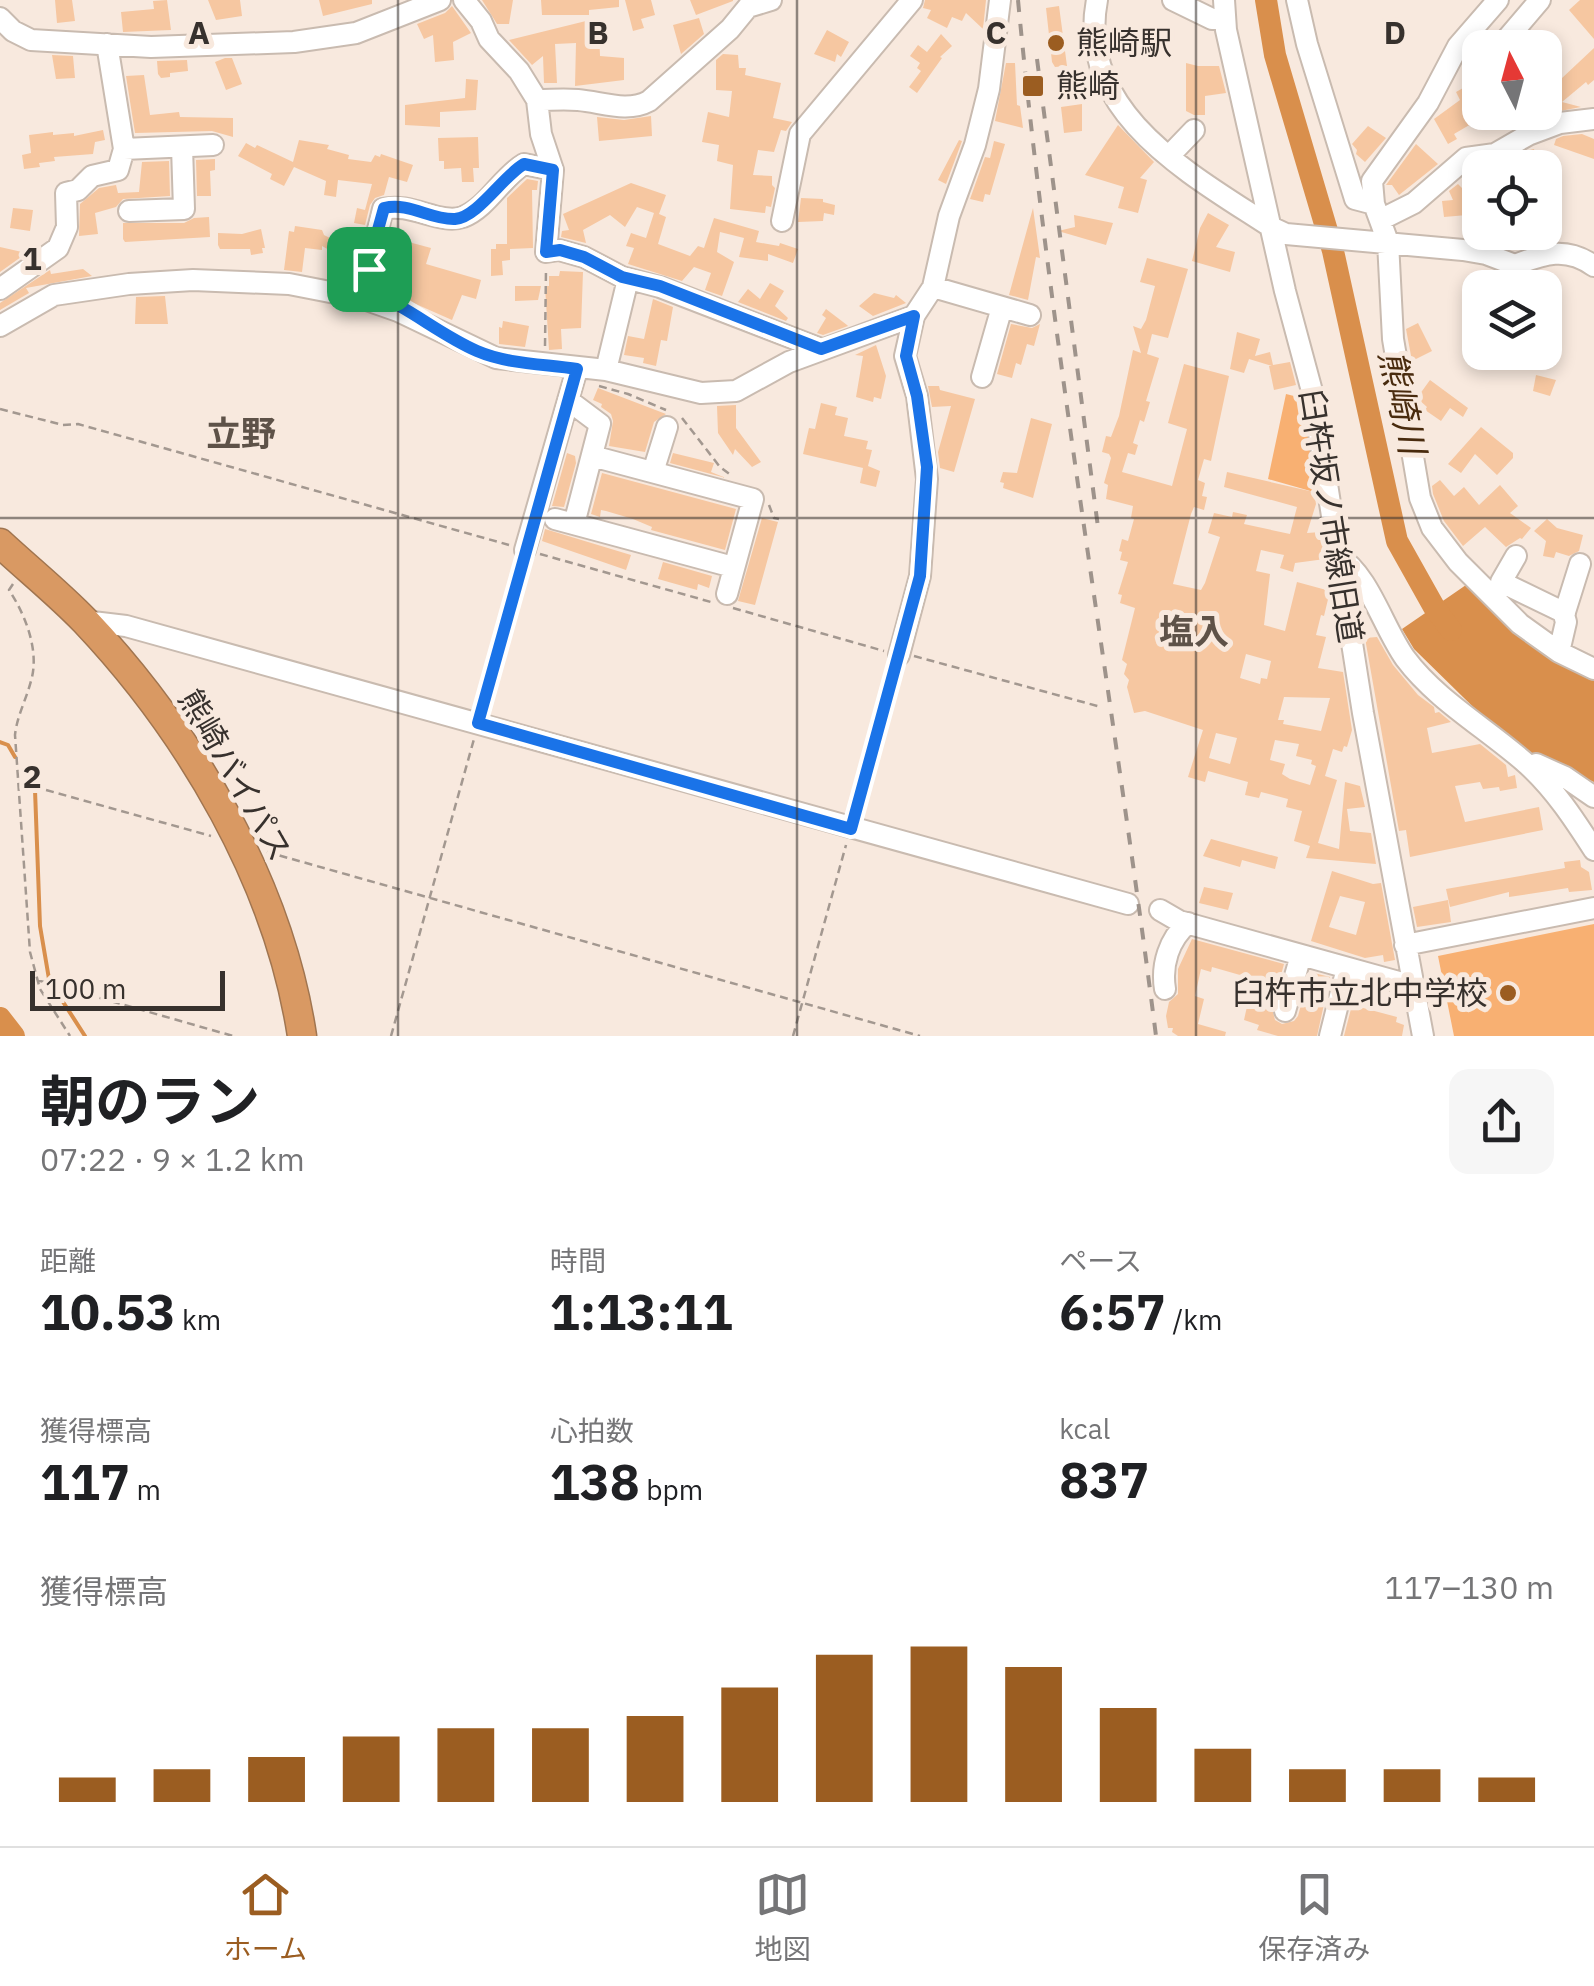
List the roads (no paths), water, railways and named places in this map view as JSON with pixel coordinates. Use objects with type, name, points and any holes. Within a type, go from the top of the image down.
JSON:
[{"type":"highway","name":"熊崎バイパス","points":[[0,544],[84,621],[164,716],[242,844],[276,934],[302,1036]]},
{"type":"street","points":[[0,17],[13,31],[31,40],[151,47],[320,40],[366,30],[440,0]]},
{"type":"street","points":[[464,0],[537,100],[541,134],[553,170],[546,252],[560,250],[584,257],[628,279],[660,286],[821,349]]},
{"type":"street","points":[[537,100],[574,99],[606,102],[621,108],[639,106],[650,101],[730,29],[745,3],[771,0]]},
{"type":"street","points":[[782,221],[800,134],[912,0]]},
{"type":"street","points":[[900,653],[920,576],[927,480],[917,396],[906,356],[914,316],[933,287],[949,216],[990,90],[1000,0]]},
{"type":"street","points":[[1097,0],[1095,35],[1102,78],[1117,104],[1201,182],[1279,230],[1486,254],[1514,265],[1545,253],[1563,253],[1594,266]]},
{"type":"street","points":[[1173,0],[1212,19],[1224,9]]},
{"type":"street","points":[[1297,0],[1355,200],[1377,212],[1414,203],[1466,158],[1495,154],[1560,122],[1594,119]]},
{"type":"street","points":[[1498,0],[1458,46],[1428,103],[1372,180],[1393,339],[1420,498],[1432,528],[1458,562],[1520,624],[1559,652],[1594,669]]},
{"type":"street","points":[[1482,21],[1537,0]]},
{"type":"street","points":[[1514,30],[1537,0]]},
{"type":"street","name":"臼杵坂ノ市線旧道","points":[[1224,9],[1279,230],[1313,395],[1423,1036]]},
{"type":"street","points":[[0,289],[58,248],[67,227],[66,193],[78,190],[92,176],[118,170],[124,149],[108,44]]},
{"type":"street","points":[[1172,154],[1194,130]]},
{"type":"street","points":[[124,149],[212,145]]},
{"type":"street","points":[[129,211],[184,210],[182,147]]},
{"type":"street","points":[[416,318],[406,308],[364,286],[384,208],[398,206],[458,218],[471,212],[524,164],[553,170]]},
{"type":"street","points":[[606,370],[628,279]]},
{"type":"street","points":[[0,326],[54,295],[129,284],[192,280],[290,284],[362,298],[416,318],[496,358],[576,372],[606,370],[701,393],[728,393],[821,349],[914,316]]},
{"type":"street","points":[[933,287],[1030,315]]},
{"type":"street","points":[[982,376],[1002,307]]},
{"type":"street","points":[[525,550],[576,372]]},
{"type":"street","points":[[568,400],[600,424],[592,456],[564,521],[733,567]]},
{"type":"street","points":[[653,472],[667,427]]},
{"type":"street","points":[[592,456],[752,499],[728,594]]},
{"type":"street","points":[[1338,556],[1354,566],[1406,658],[1484,732],[1524,761],[1554,790],[1594,850]]},
{"type":"street","points":[[1516,556],[1501,582],[1565,613]]},
{"type":"street","points":[[1559,652],[1565,613],[1580,564]]},
{"type":"street","points":[[84,621],[126,626],[1128,904]]},
{"type":"street","points":[[1524,761],[1565,777],[1594,797]]},
{"type":"street","points":[[1405,945],[1594,908]]},
{"type":"street","points":[[1160,910],[1188,923],[1413,986]]},
{"type":"street","points":[[1165,989],[1164,968],[1172,942],[1176,932],[1188,923]]},
{"type":"street","points":[[1284,1012],[1300,954]]},
{"type":"street","points":[[1330,1036],[1348,968]]},
{"type":"waterway","name":"熊崎川","points":[[1266,0],[1275,55],[1333,251],[1397,541],[1451,630]]},
{"type":"waterway","points":[[0,742],[8,745],[15,757]]},
{"type":"waterway","points":[[35,790],[40,926],[49,979]]},
{"type":"waterway","points":[[56,991],[85,1036]]},
{"type":"waterway","points":[[0,1018],[14,1036]]},
{"type":"railway","points":[[1018,0],[1047,260],[1156,1036]]},
{"type":"railway","points":[[1037,59],[1099,535]]},
{"type":"place","name":"熊崎駅","points":[[1056,43]]},
{"type":"place","name":"熊崎","points":[[1033,86]]},
{"type":"place","name":"臼杵市立北中学校","points":[[1508,993]]},
{"type":"district","name":"立野","points":[[241,434]]},
{"type":"district","name":"塩入","points":[[1194,632]]}]
